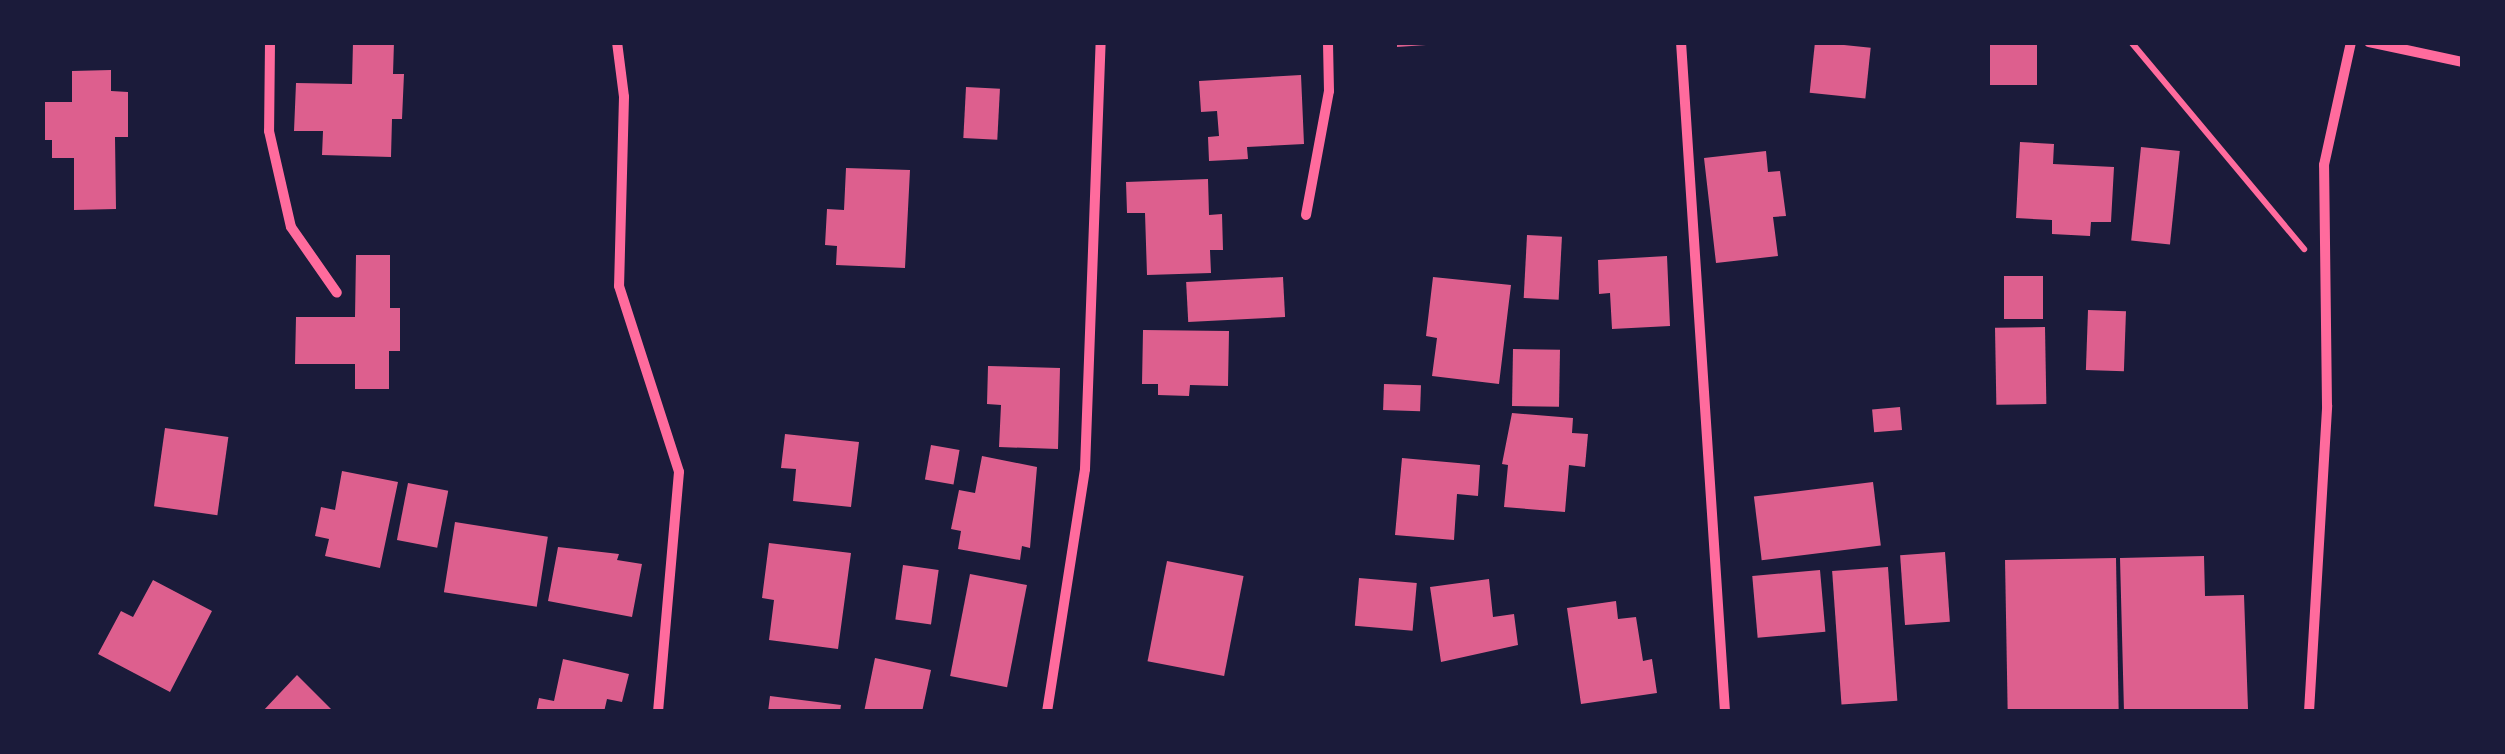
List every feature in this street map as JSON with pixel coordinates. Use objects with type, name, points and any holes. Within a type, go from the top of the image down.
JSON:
[{"type":"street","points":[[270,42],[269,131],[290,227],[337,292]]},
{"type":"street","points":[[617,42],[624,97],[619,286],[679,472],[658,712]]},
{"type":"street","points":[[1047,712],[1086,469],[1101,42]]},
{"type":"street","points":[[1306,215],[1329,91],[1328,42]]},
{"type":"street","points":[[1681,42],[1725,712]]},
{"type":"street","points":[[2309,712],[2328,406],[2321,277],[2324,165],[2350,42]]},
{"type":"street","points":[[2369,42],[2462,62]]},
{"type":"path","points":[[2132,42],[2321,277]]},
{"type":"building","points":[[353,42],[394,42],[393,74],[404,74],[402,119],[392,119],[391,157],[322,155],[323,131],[294,131],[296,83],[352,84]]},
{"type":"building","points":[[1397,42],[1425,42],[1426,45],[1397,47]]},
{"type":"building","points":[[1815,42],[1871,48],[1865,99],[1810,93]]},
{"type":"building","points":[[1990,42],[2037,42],[2037,85],[1990,85]]},
{"type":"building","points":[[111,70],[111,91],[128,92],[128,137],[115,137],[116,209],[74,210],[74,158],[52,158],[52,140],[42,140],[42,102],[72,102],[72,71]]},
{"type":"building","points":[[1301,75],[1304,144],[1247,147],[1248,159],[1209,161],[1208,137],[1219,136],[1217,111],[1201,112],[1199,81]]},
{"type":"building","points":[[966,87],[1000,89],[997,140],[963,138]]},
{"type":"building","points":[[2020,142],[2054,144],[2053,164],[2114,167],[2111,222],[2091,222],[2090,236],[2052,234],[2052,220],[2016,218]]},
{"type":"building","points":[[2141,147],[2180,151],[2170,245],[2131,240]]},
{"type":"building","points":[[1766,151],[1768,172],[1780,171],[1786,216],[1773,217],[1778,256],[1716,263],[1704,158]]},
{"type":"building","points":[[846,168],[910,170],[905,268],[836,265],[837,246],[825,245],[827,209],[844,210]]},
{"type":"building","points":[[1208,179],[1209,215],[1222,214],[1223,250],[1210,250],[1211,273],[1147,275],[1145,213],[1127,213],[1126,182]]},
{"type":"building","points":[[1527,235],[1562,237],[1559,300],[1524,298]]},
{"type":"building","points":[[356,255],[390,255],[390,308],[400,308],[400,351],[389,351],[389,389],[355,389],[355,364],[295,364],[296,317],[355,317]]},
{"type":"building","points":[[1667,256],[1670,326],[1612,329],[1610,293],[1599,294],[1598,260]]},
{"type":"building","points":[[2004,276],[2043,276],[2043,319],[2004,319]]},
{"type":"building","points":[[1283,277],[1285,317],[1188,322],[1186,282]]},
{"type":"building","points":[[1433,277],[1511,285],[1499,384],[1432,376],[1437,338],[1426,336]]},
{"type":"building","points":[[2088,310],[2126,311],[2124,371],[2086,370]]},
{"type":"building","points":[[2045,327],[2046,404],[1996,405],[1995,328]]},
{"type":"building","points":[[1143,330],[1229,331],[1228,386],[1190,385],[1189,396],[1158,395],[1158,384],[1142,384]]},
{"type":"building","points":[[1513,349],[1560,350],[1559,407],[1512,406]]},
{"type":"building","points":[[988,366],[1060,368],[1058,449],[999,447],[1001,405],[987,404]]},
{"type":"building","points":[[1384,384],[1421,385],[1420,411],[1383,410]]},
{"type":"building","points":[[1900,407],[1902,430],[1874,432],[1872,409]]},
{"type":"building","points":[[1512,413],[1573,418],[1572,433],[1588,434],[1585,467],[1569,465],[1565,512],[1504,507],[1508,465],[1502,464]]},
{"type":"building","points":[[165,428],[228,437],[217,515],[154,506]]},
{"type":"building","points":[[785,434],[859,442],[851,507],[793,501],[796,469],[781,468]]},
{"type":"building","points":[[931,445],[960,450],[953,485],[925,479]]},
{"type":"building","points":[[982,456],[1037,467],[1030,548],[1022,546],[1020,560],[958,549],[961,531],[951,529],[959,490],[975,493]]},
{"type":"building","points":[[1402,458],[1480,465],[1478,496],[1457,494],[1454,540],[1395,535]]},
{"type":"building","points":[[342,471],[398,482],[380,568],[325,556],[329,539],[315,536],[321,507],[335,510]]},
{"type":"building","points":[[1873,482],[1881,546],[1762,560],[1754,497]]},
{"type":"building","points":[[408,483],[448,491],[437,548],[397,540]]},
{"type":"building","points":[[455,522],[548,537],[537,607],[444,592]]},
{"type":"building","points":[[769,543],[851,553],[838,649],[769,640],[774,600],[762,598]]},
{"type":"building","points":[[558,547],[619,554],[617,560],[642,564],[632,617],[548,601]]},
{"type":"building","points":[[1945,552],[1950,622],[1905,625],[1900,555]]},
{"type":"building","points":[[2204,556],[2205,596],[2244,595],[2248,709],[2124,712],[2120,558]]},
{"type":"building","points":[[2116,558],[2119,712],[2008,712],[2005,560]]},
{"type":"building","points":[[1167,561],[1244,576],[1224,676],[1148,661]]},
{"type":"building","points":[[903,565],[939,570],[931,624],[895,619]]},
{"type":"building","points":[[1888,567],[1897,701],[1841,705],[1832,571]]},
{"type":"building","points":[[1820,570],[1825,632],[1758,638],[1752,576]]},
{"type":"building","points":[[970,574],[1027,585],[1007,687],[950,676]]},
{"type":"building","points":[[1359,578],[1417,583],[1413,631],[1355,626]]},
{"type":"building","points":[[1489,579],[1493,617],[1514,614],[1518,645],[1441,662],[1430,587]]},
{"type":"building","points":[[153,580],[212,611],[170,692],[98,654],[121,611],[133,617]]},
{"type":"building","points":[[1616,601],[1618,619],[1636,617],[1643,661],[1652,659],[1657,693],[1581,704],[1567,608]]},
{"type":"building","points":[[875,658],[931,670],[922,712],[864,712]]},
{"type":"building","points":[[563,659],[629,674],[622,702],[607,699],[604,712],[536,712],[539,698],[554,701]]},
{"type":"building","points":[[297,675],[334,712],[262,712]]},
{"type":"building","points":[[770,696],[841,705],[840,712],[768,712]]}]
